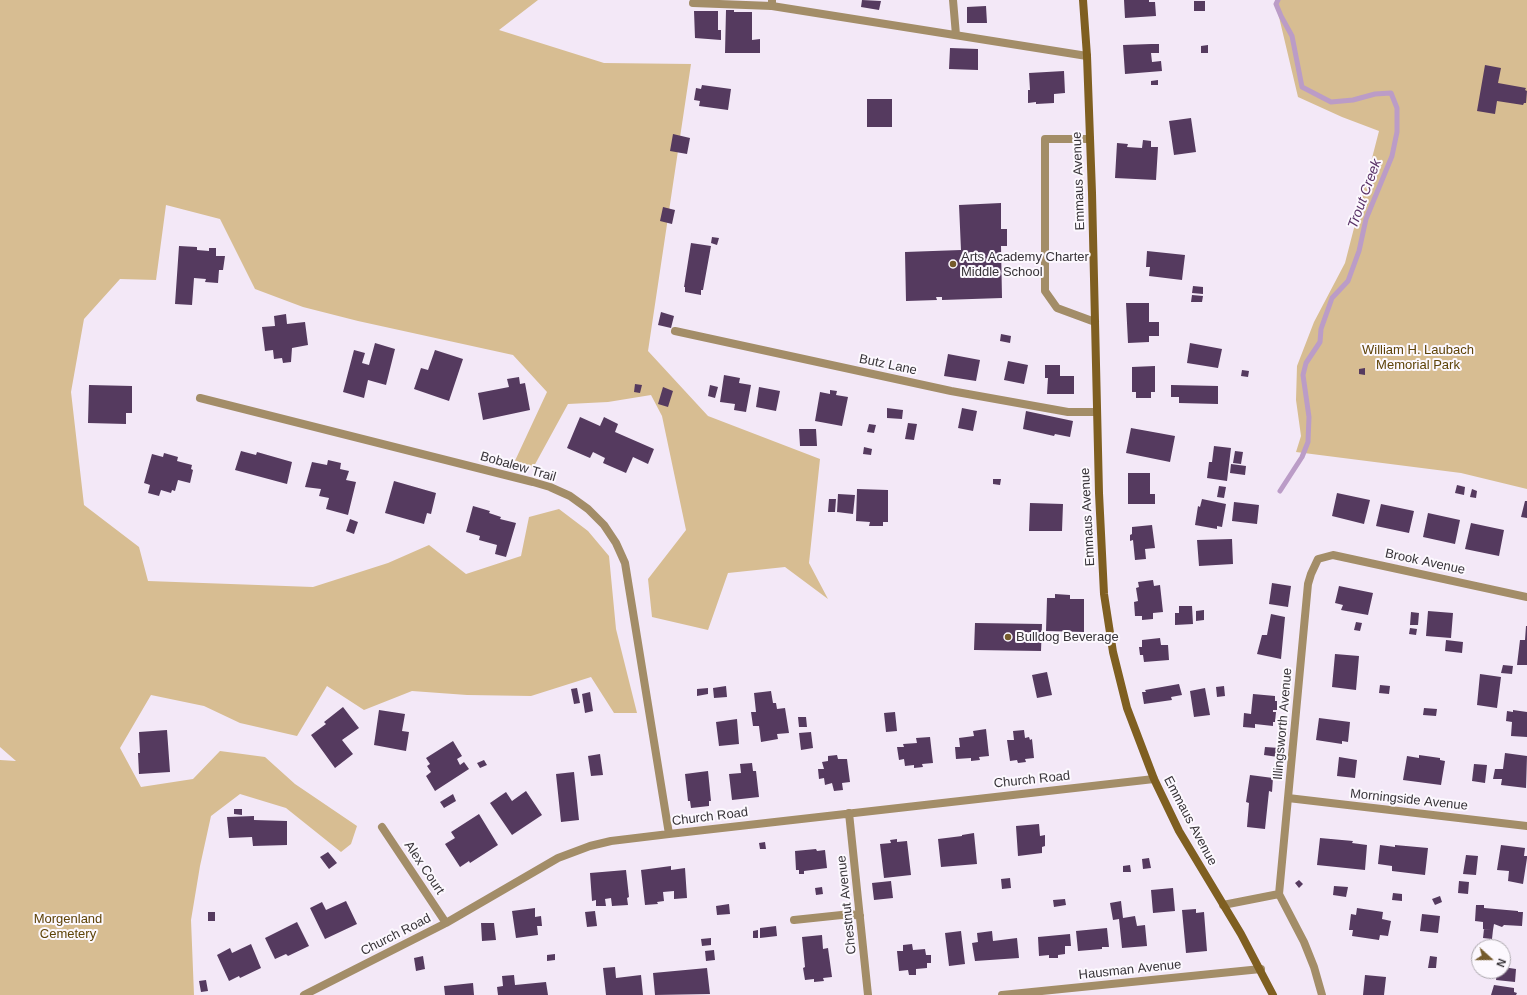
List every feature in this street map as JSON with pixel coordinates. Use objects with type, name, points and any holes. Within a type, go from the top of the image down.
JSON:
[{"type":"main road","name":"Emmaus Avenue","points":[[1083,0],[1090,139],[1099,493],[1104,594],[1113,652],[1128,708],[1154,779],[1179,831],[1260,969],[1273,995]]},
{"type":"street","points":[[953,0],[956,35]]},
{"type":"street","points":[[693,3],[772,3],[1087,56]]},
{"type":"street","points":[[1090,139],[1045,139],[1045,291],[1057,308],[1095,322]]},
{"type":"street","name":"Butz Lane","points":[[675,332],[951,391],[1068,412],[1097,412]]},
{"type":"street","name":"Bobalew Trail","points":[[200,398],[533,482],[550,487],[570,496],[588,509],[604,525],[625,563],[669,834]]},
{"type":"street","name":"Brook Avenue","points":[[1318,559],[1333,555],[1527,596]]},
{"type":"street","name":"Illingsworth Avenue","points":[[1279,894],[1308,584],[1318,559]]},
{"type":"street","name":"Church Road","points":[[304,995],[446,923],[558,858],[590,846],[611,841],[669,834],[1154,779]]},
{"type":"street","name":"Morningside Avenue","points":[[1288,798],[1527,826]]},
{"type":"street","name":"Chestnut Avenue","points":[[849,813],[868,995]]},
{"type":"street","name":"Alex Court","points":[[382,827],[446,923]]},
{"type":"street","points":[[1223,905],[1279,894],[1304,942],[1314,967],[1322,995]]},
{"type":"street","points":[[794,920],[851,914],[860,916]]},
{"type":"street","name":"Hausman Avenue","points":[[1002,995],[1260,969]]},
{"type":"green space","name":"Morgenland Cemetery","points":[[0,0],[538,0],[499,30],[604,63],[691,64],[648,351],[708,416],[820,459],[809,563],[828,599],[785,567],[728,573],[708,630],[652,617],[648,579],[686,530],[662,416],[651,395],[608,402],[568,404],[533,468],[513,465],[547,392],[513,355],[358,321],[303,307],[255,289],[220,219],[166,205],[156,280],[120,279],[84,319],[71,392],[84,505],[139,547],[148,581],[313,587],[388,563],[429,545],[466,574],[521,556],[529,517],[559,509],[588,531],[609,556],[616,629],[637,713],[614,713],[591,677],[531,696],[467,695],[412,691],[364,710],[327,686],[297,736],[240,723],[204,706],[151,695],[120,748],[141,787],[193,779],[220,751],[265,757],[295,784],[357,826],[351,844],[341,852],[286,808],[240,794],[211,816],[200,866],[191,920],[194,995],[0,995],[0,760],[16,761],[0,747]]},
{"type":"green space","name":"William H. Laubach Memorial Park","points":[[1275,0],[1527,0],[1527,489],[1461,473],[1296,452],[1301,436],[1296,400],[1297,366],[1314,322],[1345,263],[1379,131],[1342,117],[1298,97]]},
{"type":"building","points":[[862,0],[881,1],[879,10],[861,7]]},
{"type":"building","points":[[1124,0],[1149,0],[1149,2],[1155,2],[1156,16],[1125,18]]},
{"type":"building","points":[[1194,1],[1205,1],[1205,11],[1194,11]]},
{"type":"building","points":[[986,6],[987,23],[967,23],[967,7]]},
{"type":"building","points":[[726,10],[734,10],[734,12],[752,12],[752,40],[760,39],[760,53],[725,53]]},
{"type":"building","points":[[694,11],[718,11],[718,30],[721,30],[721,40],[695,38]]},
{"type":"building","points":[[1159,44],[1159,53],[1151,53],[1152,62],[1161,61],[1162,71],[1125,74],[1123,45]]},
{"type":"building","points":[[1208,45],[1208,53],[1201,53],[1201,46]]},
{"type":"building","points":[[950,48],[978,49],[978,70],[949,69]]},
{"type":"building","points":[[1485,65],[1501,68],[1498,83],[1526,88],[1526,103],[1523,105],[1497,101],[1495,114],[1477,111]]},
{"type":"building","points":[[1064,71],[1065,93],[1054,94],[1054,103],[1028,103],[1028,90],[1030,90],[1029,73]]},
{"type":"building","points":[[1158,80],[1158,85],[1151,85],[1151,81]]},
{"type":"building","points":[[702,85],[731,89],[728,110],[699,106],[700,101],[694,100],[696,88],[701,89]]},
{"type":"building","points":[[867,99],[892,99],[892,127],[867,127]]},
{"type":"building","points":[[1191,118],[1196,152],[1174,155],[1169,121]]},
{"type":"building","points":[[673,134],[690,138],[687,154],[670,151]]},
{"type":"building","points":[[1143,140],[1151,141],[1151,147],[1158,147],[1156,180],[1115,178],[1117,143],[1128,144],[1127,147],[1142,148]]},
{"type":"building","name":"Arts Academy Charter Middle School","points":[[1001,203],[1001,229],[1007,229],[1007,246],[1001,246],[1002,298],[942,300],[942,297],[936,297],[937,300],[906,301],[905,252],[961,250],[959,205]]},
{"type":"building","points":[[663,207],[675,210],[672,224],[660,221]]},
{"type":"building","points":[[712,237],[719,238],[717,245],[711,243]]},
{"type":"building","points":[[691,243],[711,246],[701,295],[685,292],[684,287]]},
{"type":"building","points":[[179,246],[197,247],[197,250],[209,251],[209,248],[216,248],[216,256],[225,256],[223,270],[219,270],[218,283],[205,282],[206,279],[194,278],[192,305],[175,304]]},
{"type":"building","points":[[1147,251],[1185,255],[1182,280],[1149,276],[1150,267],[1146,267]]},
{"type":"building","points":[[1193,286],[1203,287],[1203,294],[1192,293]]},
{"type":"building","points":[[1192,295],[1203,296],[1202,302],[1191,302]]},
{"type":"building","points":[[1126,303],[1149,303],[1149,322],[1159,322],[1159,336],[1149,336],[1149,342],[1128,343]]},
{"type":"building","points":[[661,312],[674,316],[671,328],[658,325]]},
{"type":"building","points":[[286,314],[287,324],[305,322],[308,345],[292,348],[291,362],[283,363],[282,358],[274,359],[273,350],[265,351],[262,327],[275,326],[274,316]]},
{"type":"building","points":[[1001,334],[1011,336],[1010,343],[1000,341]]},
{"type":"building","points":[[375,343],[395,349],[386,385],[368,380],[364,398],[343,392],[354,350],[365,353],[362,363],[369,365]]},
{"type":"building","points":[[1190,343],[1222,349],[1218,368],[1187,363]]},
{"type":"building","points":[[435,350],[463,359],[449,401],[414,389],[421,368],[428,370]]},
{"type":"building","points":[[948,354],[980,360],[976,381],[944,376]]},
{"type":"building","points":[[1008,361],[1028,365],[1024,384],[1004,380]]},
{"type":"building","points":[[1045,365],[1060,365],[1060,376],[1074,376],[1074,394],[1047,394],[1048,378],[1045,378]]},
{"type":"building","points":[[1155,366],[1155,392],[1151,392],[1151,398],[1136,398],[1136,392],[1132,392],[1132,367]]},
{"type":"building","points":[[1365,368],[1365,375],[1359,374],[1359,369]]},
{"type":"building","points":[[1242,370],[1249,371],[1248,377],[1241,376]]},
{"type":"building","points":[[724,375],[740,378],[739,383],[751,385],[746,412],[734,410],[735,404],[720,402]]},
{"type":"building","points":[[519,377],[520,384],[525,383],[530,410],[483,420],[478,393],[509,387],[507,379]]},
{"type":"building","points":[[635,384],[642,385],[640,393],[634,392]]},
{"type":"building","points":[[89,385],[132,386],[132,413],[126,413],[126,424],[88,423]]},
{"type":"building","points":[[710,385],[718,387],[715,398],[708,396]]},
{"type":"building","points":[[1171,385],[1218,386],[1218,404],[1179,403],[1179,397],[1171,397]]},
{"type":"building","points":[[663,387],[673,391],[668,407],[658,404]]},
{"type":"building","points":[[759,387],[780,391],[776,411],[756,407]]},
{"type":"building","points":[[830,390],[837,391],[836,395],[848,397],[842,426],[815,421],[820,392],[830,394]]},
{"type":"building","points":[[887,408],[903,410],[902,419],[887,418]]},
{"type":"building","points":[[962,408],[977,411],[973,431],[958,428]]},
{"type":"building","points":[[1026,411],[1073,421],[1070,437],[1055,434],[1054,436],[1023,429]]},
{"type":"building","points":[[580,417],[600,426],[604,417],[618,424],[615,432],[654,449],[648,464],[633,457],[626,473],[603,463],[605,458],[593,452],[590,458],[567,448]]},
{"type":"building","points":[[908,423],[917,424],[914,440],[905,439]]},
{"type":"building","points":[[869,424],[876,425],[874,433],[867,432]]},
{"type":"building","points":[[1131,428],[1175,436],[1170,462],[1126,453]]},
{"type":"building","points":[[799,429],[816,429],[817,446],[800,446]]},
{"type":"building","points":[[1214,446],[1231,448],[1227,481],[1207,478],[1209,462],[1212,462]]},
{"type":"building","points":[[864,447],[872,449],[871,455],[863,454]]},
{"type":"building","points":[[241,451],[256,455],[257,452],[292,462],[287,484],[235,470]]},
{"type":"building","points":[[1235,451],[1243,452],[1241,464],[1233,463]]},
{"type":"building","points":[[164,453],[178,457],[177,461],[192,465],[191,469],[193,470],[190,483],[178,480],[175,491],[172,490],[171,493],[161,490],[159,496],[148,493],[150,485],[144,483],[152,454],[163,457]]},
{"type":"building","points":[[328,460],[341,463],[340,469],[349,471],[346,480],[356,482],[348,515],[326,509],[329,498],[319,496],[321,489],[305,487],[312,462],[327,465]]},
{"type":"building","points":[[1231,464],[1246,466],[1245,475],[1230,473]]},
{"type":"building","points":[[1128,473],[1150,473],[1150,494],[1155,494],[1155,504],[1128,504]]},
{"type":"building","points":[[993,479],[1001,479],[1000,485],[993,484]]},
{"type":"building","points":[[394,481],[436,493],[431,514],[427,513],[424,524],[385,513]]},
{"type":"building","points":[[1457,485],[1465,487],[1464,495],[1455,493]]},
{"type":"building","points":[[1219,486],[1226,487],[1224,498],[1217,497]]},
{"type":"building","points":[[857,489],[888,490],[888,522],[883,522],[883,526],[869,526],[870,522],[856,521]]},
{"type":"building","points":[[1472,489],[1477,491],[1476,498],[1470,497]]},
{"type":"building","points":[[1337,493],[1370,500],[1364,524],[1332,516]]},
{"type":"building","points":[[838,494],[855,495],[853,514],[837,512]]},
{"type":"building","points":[[829,499],[836,499],[835,512],[828,512]]},
{"type":"building","points":[[1202,499],[1226,504],[1222,527],[1217,526],[1217,529],[1195,525],[1198,506],[1200,507]]},
{"type":"building","points":[[1525,501],[1527,501],[1527,518],[1521,517]]},
{"type":"building","points":[[1234,502],[1259,505],[1257,524],[1232,521]]},
{"type":"building","points":[[1030,503],[1063,504],[1062,531],[1029,531]]},
{"type":"building","points":[[1381,504],[1414,511],[1409,533],[1376,526]]},
{"type":"building","points":[[473,506],[490,511],[489,513],[501,517],[500,519],[516,523],[506,557],[495,554],[497,545],[479,540],[480,536],[466,532]]},
{"type":"building","points":[[1428,513],[1460,520],[1455,544],[1423,537]]},
{"type":"building","points":[[350,519],[358,522],[354,534],[346,531]]},
{"type":"building","points":[[1471,523],[1504,530],[1499,556],[1465,549]]},
{"type":"building","points":[[1152,525],[1155,548],[1145,549],[1146,559],[1135,560],[1133,540],[1130,541],[1132,527]]},
{"type":"building","points":[[1232,539],[1233,564],[1199,566],[1197,540]]},
{"type":"building","points":[[1153,580],[1154,586],[1160,585],[1163,612],[1153,613],[1153,619],[1142,620],[1142,616],[1135,616],[1134,602],[1138,601],[1136,588],[1139,587],[1138,582]]},
{"type":"building","points":[[1272,583],[1291,586],[1288,607],[1269,604]]},
{"type":"building","points":[[1339,586],[1373,593],[1368,615],[1341,610],[1343,605],[1335,603]]},
{"type":"building","points":[[1055,594],[1070,595],[1070,599],[1084,599],[1084,632],[1046,631],[1047,598],[1055,598]]},
{"type":"building","points":[[1179,606],[1192,606],[1193,624],[1175,625],[1175,613],[1179,613]]},
{"type":"building","points":[[1204,610],[1204,620],[1196,621],[1196,611]]},
{"type":"building","points":[[1428,611],[1453,613],[1451,638],[1426,636]]},
{"type":"building","points":[[1411,612],[1419,613],[1418,625],[1410,625]]},
{"type":"building","points":[[1271,614],[1285,617],[1281,659],[1257,654],[1262,635],[1267,635]]},
{"type":"building","points":[[1356,622],[1362,623],[1360,631],[1354,630]]},
{"type":"building","name":"Bulldog Beverage","points":[[975,623],[1042,624],[1041,651],[974,650]]},
{"type":"building","points":[[1526,626],[1527,665],[1517,665],[1520,640],[1525,640]]},
{"type":"building","points":[[1410,628],[1417,629],[1416,635],[1409,634]]},
{"type":"building","points":[[1160,638],[1161,645],[1168,645],[1169,660],[1144,662],[1143,655],[1140,655],[1139,647],[1142,647],[1142,640]]},
{"type":"building","points":[[1446,640],[1463,642],[1462,653],[1445,651]]},
{"type":"building","points":[[1335,654],[1359,656],[1356,690],[1332,687]]},
{"type":"building","points":[[1503,665],[1513,666],[1512,674],[1501,673]]},
{"type":"building","points":[[1047,672],[1052,695],[1037,698],[1032,675]]},
{"type":"building","points":[[1480,674],[1501,677],[1497,708],[1477,705]]},
{"type":"building","points":[[1179,684],[1182,695],[1171,697],[1172,700],[1144,704],[1142,692],[1146,692],[1145,690]]},
{"type":"building","points":[[1380,685],[1390,686],[1389,694],[1379,693]]},
{"type":"building","points":[[726,686],[727,697],[714,698],[713,688]]},
{"type":"building","points":[[1224,686],[1225,696],[1217,697],[1216,687]]},
{"type":"building","points":[[577,688],[580,703],[574,704],[571,689]]},
{"type":"building","points":[[708,688],[708,694],[697,696],[697,689]]},
{"type":"building","points":[[1205,688],[1210,715],[1194,717],[1190,691]]},
{"type":"building","points":[[771,691],[773,703],[776,703],[777,709],[785,708],[789,733],[777,734],[778,739],[761,742],[759,726],[753,726],[751,712],[756,712],[754,693]]},
{"type":"building","points":[[590,692],[593,711],[585,713],[582,694]]},
{"type":"building","points":[[1253,694],[1275,696],[1275,701],[1277,701],[1277,710],[1273,710],[1273,712],[1276,712],[1273,726],[1255,724],[1255,728],[1243,727],[1244,713],[1251,714]]},
{"type":"building","points":[[343,707],[359,728],[342,740],[353,754],[335,768],[311,735],[326,724],[324,722]]},
{"type":"building","points":[[1424,708],[1437,709],[1436,716],[1423,715]]},
{"type":"building","points":[[379,710],[405,714],[402,731],[409,732],[406,751],[374,745]]},
{"type":"building","points":[[1513,710],[1527,712],[1527,737],[1511,736],[1512,722],[1506,721],[1507,711],[1513,712]]},
{"type":"building","points":[[895,712],[897,731],[886,732],[884,713]]},
{"type":"building","points":[[798,717],[806,717],[807,727],[799,727]]},
{"type":"building","points":[[1319,718],[1350,722],[1348,742],[1342,741],[1342,744],[1316,740]]},
{"type":"building","points":[[737,719],[739,744],[719,746],[716,722]]},
{"type":"building","points":[[986,729],[989,756],[979,757],[980,760],[971,761],[971,758],[956,759],[955,747],[960,747],[959,738],[974,736],[973,731]]},
{"type":"building","points":[[167,730],[170,772],[139,774],[139,732]]},
{"type":"building","points":[[1024,730],[1025,738],[1029,737],[1030,740],[1032,739],[1034,758],[1025,759],[1026,762],[1018,763],[1017,760],[1010,761],[1007,740],[1014,740],[1013,731]]},
{"type":"building","points":[[811,732],[813,748],[801,750],[799,733]]},
{"type":"building","points":[[930,737],[933,763],[922,764],[923,767],[914,768],[914,765],[905,766],[904,759],[899,760],[897,747],[904,747],[903,744],[917,743],[916,738]]},
{"type":"building","points":[[453,741],[462,756],[457,759],[460,765],[464,762],[469,769],[435,791],[426,776],[431,772],[427,766],[430,764],[426,758]]},
{"type":"building","points":[[1265,747],[1279,748],[1278,757],[1264,755]]},
{"type":"building","points":[[1505,753],[1527,756],[1526,788],[1501,785],[1502,779],[1493,779],[1495,769],[1503,769]]},
{"type":"building","points":[[600,754],[603,775],[591,776],[588,756]]},
{"type":"building","points":[[837,755],[838,759],[847,759],[850,782],[842,783],[843,790],[834,791],[832,783],[825,785],[824,778],[819,779],[818,769],[824,769],[822,762],[828,761],[828,756]]},
{"type":"building","points":[[1419,755],[1440,758],[1440,760],[1445,761],[1441,785],[1403,780],[1407,756],[1419,758]]},
{"type":"building","points":[[1339,757],[1357,760],[1355,778],[1337,776]]},
{"type":"building","points":[[484,760],[487,765],[480,768],[477,763]]},
{"type":"building","points":[[752,763],[753,771],[756,771],[759,797],[732,800],[729,774],[741,773],[740,764]]},
{"type":"building","points":[[1474,764],[1487,765],[1485,783],[1472,781]]},
{"type":"building","points":[[708,771],[711,801],[709,801],[709,806],[691,808],[690,801],[688,801],[685,774]]},
{"type":"building","points":[[574,772],[579,820],[561,822],[556,774]]},
{"type":"building","points":[[1250,775],[1273,778],[1272,792],[1269,791],[1265,829],[1247,827],[1249,803],[1246,802]]},
{"type":"building","points":[[526,791],[542,815],[512,835],[490,803],[506,792],[512,801]]},
{"type":"building","points":[[453,794],[456,801],[444,808],[440,802]]},
{"type":"building","points":[[234,809],[242,809],[242,815],[234,814]]},
{"type":"building","points":[[479,814],[498,845],[470,863],[469,861],[460,867],[445,844],[455,838],[451,832]]},
{"type":"building","points":[[254,816],[254,820],[287,821],[287,845],[253,846],[252,837],[229,838],[227,817]]},
{"type":"building","points":[[1039,824],[1040,836],[1045,835],[1045,846],[1042,847],[1042,853],[1018,856],[1016,826]]},
{"type":"building","points":[[974,833],[977,864],[941,867],[938,839]]},
{"type":"building","points":[[1320,838],[1353,841],[1352,843],[1367,845],[1365,870],[1317,865]]},
{"type":"building","points":[[897,839],[897,842],[907,841],[911,875],[884,878],[880,844],[891,843],[890,840]]},
{"type":"building","points":[[765,842],[766,849],[760,849],[759,843]]},
{"type":"building","points":[[1380,845],[1428,848],[1425,875],[1392,871],[1392,866],[1378,864]]},
{"type":"building","points":[[1501,845],[1525,848],[1524,856],[1527,856],[1527,858],[1523,884],[1508,881],[1509,871],[1497,870]]},
{"type":"building","points":[[816,849],[817,851],[825,850],[827,868],[804,871],[804,874],[799,874],[799,870],[796,870],[795,851]]},
{"type":"building","points":[[328,852],[337,863],[329,869],[320,857]]},
{"type":"building","points":[[1466,855],[1478,856],[1476,875],[1463,874]]},
{"type":"building","points":[[1149,858],[1151,868],[1143,869],[1142,859]]},
{"type":"building","points":[[1130,865],[1131,872],[1123,872],[1123,866]]},
{"type":"building","points":[[671,866],[671,870],[685,868],[687,898],[674,899],[674,891],[663,892],[664,901],[657,902],[658,904],[645,905],[641,870]]},
{"type":"building","points":[[626,870],[629,897],[627,898],[628,905],[612,906],[611,898],[605,899],[606,906],[596,906],[596,900],[592,901],[590,873]]},
{"type":"building","points":[[1010,878],[1011,888],[1002,889],[1001,879]]},
{"type":"building","points":[[1299,880],[1303,884],[1299,888],[1295,883]]},
{"type":"building","points":[[891,881],[893,898],[874,900],[872,883]]},
{"type":"building","points":[[1459,881],[1469,882],[1468,894],[1458,893]]},
{"type":"building","points":[[1334,886],[1348,887],[1346,897],[1333,895]]},
{"type":"building","points":[[822,887],[823,894],[816,895],[815,888]]},
{"type":"building","points":[[1173,888],[1175,911],[1153,913],[1151,890]]},
{"type":"building","points":[[1393,893],[1402,894],[1402,901],[1392,900]]},
{"type":"building","points":[[1440,896],[1442,902],[1435,905],[1432,899]]},
{"type":"building","points":[[1065,899],[1066,905],[1054,907],[1053,900]]},
{"type":"building","points":[[346,901],[357,924],[325,939],[310,908],[322,902],[326,910]]},
{"type":"building","points":[[1121,901],[1123,918],[1135,916],[1137,926],[1145,925],[1147,946],[1122,948],[1119,919],[1113,920],[1110,903]]},
{"type":"building","points":[[729,904],[730,914],[717,915],[716,906]]},
{"type":"building","points":[[1476,905],[1484,905],[1484,908],[1523,912],[1522,926],[1504,925],[1502,927],[1494,924],[1493,930],[1483,929],[1483,922],[1475,921]]},
{"type":"building","points":[[535,908],[535,917],[541,916],[542,926],[537,926],[538,935],[516,938],[512,911]]},
{"type":"building","points":[[1357,908],[1383,912],[1382,919],[1391,921],[1388,936],[1380,935],[1379,940],[1352,936],[1353,930],[1349,930],[1351,914],[1356,915]]},
{"type":"building","points":[[1196,909],[1196,913],[1204,912],[1207,951],[1186,953],[1182,910]]},
{"type":"building","points":[[595,911],[597,926],[587,927],[585,912]]},
{"type":"building","points":[[208,912],[215,912],[215,921],[208,921]]},
{"type":"building","points":[[1422,914],[1440,916],[1438,933],[1420,931]]},
{"type":"building","points":[[297,922],[309,946],[288,956],[286,954],[275,959],[265,938]]},
{"type":"building","points":[[481,923],[494,923],[496,940],[482,941]]},
{"type":"building","points":[[776,926],[777,936],[760,938],[760,928]]},
{"type":"building","points":[[1107,928],[1109,947],[1078,951],[1076,931]]},
{"type":"building","points":[[1484,929],[1493,930],[1492,939],[1483,938]]},
{"type":"building","points":[[758,930],[758,938],[753,938],[753,931]]},
{"type":"building","points":[[961,931],[965,964],[949,966],[945,933]]},
{"type":"building","points":[[992,931],[993,941],[1017,938],[1019,958],[975,961],[972,943],[978,942],[977,933]]},
{"type":"building","points":[[1070,934],[1071,946],[1065,946],[1065,954],[1058,955],[1058,958],[1049,958],[1049,955],[1039,956],[1038,937]]},
{"type":"building","points":[[822,935],[823,949],[828,948],[832,977],[823,978],[824,981],[814,982],[814,979],[805,980],[802,937]]},
{"type":"building","points":[[711,938],[711,945],[702,946],[701,939]]},
{"type":"building","points":[[251,944],[261,968],[240,978],[239,976],[229,981],[217,955],[230,948],[232,953]]},
{"type":"building","points":[[912,944],[913,950],[925,949],[926,955],[931,955],[931,963],[927,963],[927,968],[916,969],[916,975],[909,975],[908,970],[899,971],[897,951],[903,951],[903,945]]},
{"type":"building","points":[[714,950],[715,960],[706,961],[705,951]]},
{"type":"building","points":[[555,954],[555,960],[547,961],[547,955]]},
{"type":"building","points":[[423,956],[425,969],[416,971],[414,958]]},
{"type":"building","points":[[1430,956],[1437,957],[1436,968],[1428,968]]},
{"type":"building","points":[[615,967],[616,978],[641,975],[643,995],[606,995],[603,968]]},
{"type":"building","points":[[707,968],[710,994],[655,995],[653,973]]},
{"type":"building","points":[[1511,968],[1516,969],[1515,982],[1496,980],[1511,979]]},
{"type":"building","points":[[514,975],[515,985],[546,982],[548,995],[498,995],[497,987],[503,986],[502,976]]},
{"type":"building","points":[[1365,975],[1386,977],[1384,995],[1363,995]]},
{"type":"building","points":[[206,980],[208,991],[201,992],[199,981]]},
{"type":"building","points":[[473,983],[474,995],[445,995],[444,986]]},
{"type":"building","points":[[1494,985],[1514,988],[1514,992],[1517,993],[1516,995],[1491,995]]},
{"type":"waterway","name":"Trout Creek","points":[[1278,0],[1276,4],[1292,36],[1302,87],[1331,102],[1353,100],[1375,94],[1391,93],[1397,108],[1397,132],[1392,156],[1366,219],[1359,251],[1348,281],[1332,298],[1321,329],[1320,342],[1306,363],[1303,375],[1309,417],[1308,442],[1302,457],[1280,491]]},
{"type":"place","name":"Arts Academy Charter Middle School","points":[[953,264]]},
{"type":"place","name":"Bulldog Beverage","points":[[1008,637]]}]
